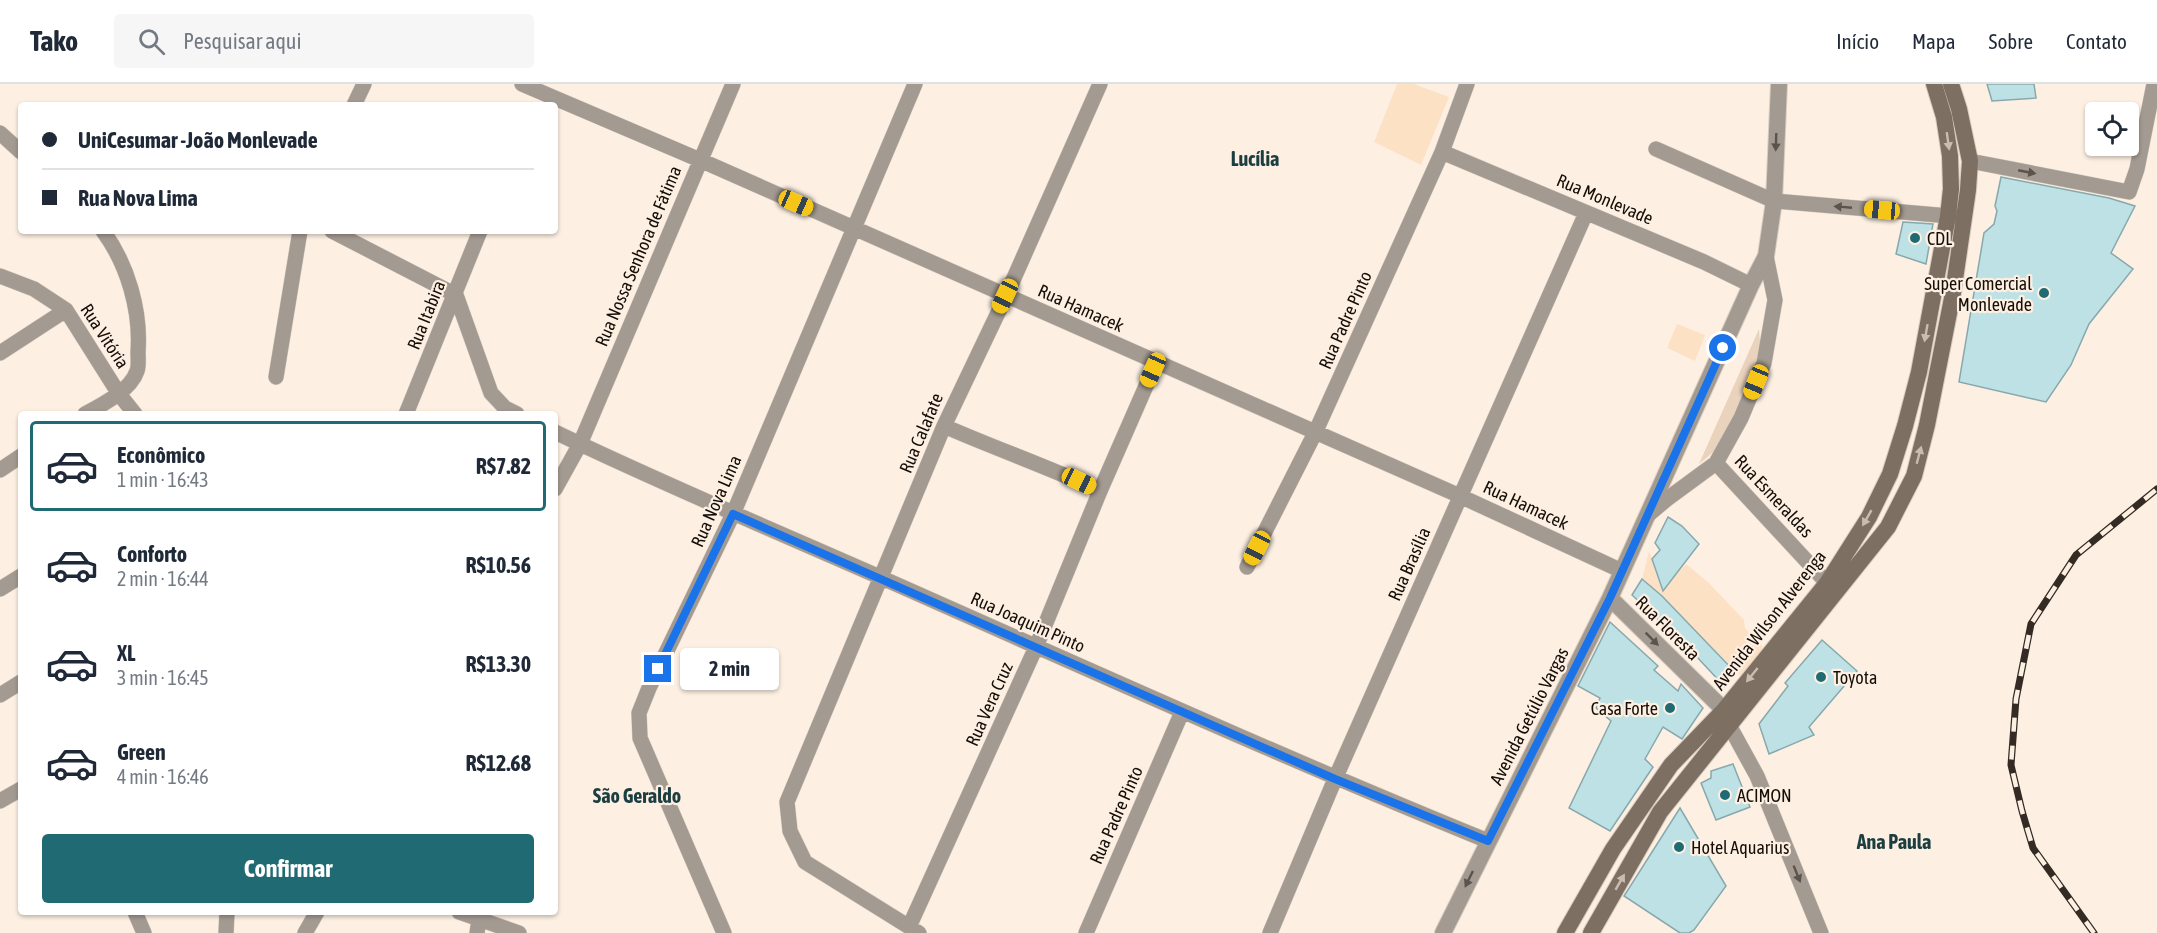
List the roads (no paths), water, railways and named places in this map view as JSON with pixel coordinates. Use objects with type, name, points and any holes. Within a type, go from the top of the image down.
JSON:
[{"type":"main road","name":"Avenida Wilson Alverenga","points":[[1565,933],[1613,849],[1671,765],[1726,718],[1731,702],[1758,693],[1819,612],[1888,527],[1914,476],[1928,425],[1953,293],[1955,217],[1950,156],[1944,117],[1934,84]]},
{"type":"main road","name":"Avenida Wilson Alverenga","points":[[1591,933],[1660,812],[1726,718],[1827,583],[1869,517],[1890,474],[1905,426],[1970,161],[1951,84]]},
{"type":"street","points":[[355,102],[364,84]]},
{"type":"street","name":"Rua Hamacek","points":[[522,84],[700,160],[1460,496],[1622,571]]},
{"type":"street","name":"Rua Nossa Senhora de Fátima","points":[[558,484],[580,444],[733,84]]},
{"type":"street","name":"Rua Nova Lima","points":[[724,933],[640,738],[639,713],[733,514],[915,84]]},
{"type":"street","name":"Rua Calafate","points":[[914,930],[805,862],[790,831],[787,802],[944,426],[1100,84]]},
{"type":"street","name":"Rua Padre Pinto","points":[[1247,567],[1315,433],[1442,152],[1467,84]]},
{"type":"street","name":"Avenida Getúlio Vargas","points":[[1648,515],[1716,463],[1742,418],[1764,363],[1774,300],[1766,256],[1774,201],[1779,84]]},
{"type":"street","points":[[1970,161],[2129,192],[2137,169],[2154,84]]},
{"type":"street","points":[[0,133],[18,149]]},
{"type":"street","points":[[1656,149],[1774,201],[1955,217]]},
{"type":"street","name":"Rua Monlevade","points":[[1442,152],[1704,262],[1751,285]]},
{"type":"street","name":"Rua Brasília","points":[[1270,933],[1335,779],[1586,213]]},
{"type":"street","points":[[90,411],[119,394],[137,372],[140,333],[131,288],[105,234]]},
{"type":"street","points":[[276,377],[300,234]]},
{"type":"street","points":[[338,234],[456,295],[491,393],[511,411]]},
{"type":"street","name":"Rua Itabira","points":[[407,411],[479,234]]},
{"type":"street","name":"Avenida Getúlio Vargas","points":[[1443,933],[1610,598],[1766,256]]},
{"type":"street","name":"Rua Vitória","points":[[0,276],[34,289],[66,310],[119,394],[133,411]]},
{"type":"street","points":[[0,353],[66,310]]},
{"type":"street","name":"Rua Vera Cruz","points":[[914,930],[1155,362]]},
{"type":"street","points":[[944,426],[1100,491]]},
{"type":"street","name":"Rua Joaquim Pinto","points":[[558,433],[733,514],[1182,712],[1335,779],[1488,841]]},
{"type":"street","points":[[0,470],[18,458]]},
{"type":"street","name":"Rua Esmeraldas","points":[[1716,463],[1827,583]]},
{"type":"street","points":[[0,589],[18,578]]},
{"type":"street","name":"Rua Floresta","points":[[1610,598],[1726,718],[1757,776],[1821,933]]},
{"type":"street","points":[[0,695],[18,684]]},
{"type":"street","name":"Rua Padre Pinto","points":[[1086,933],[1182,712]]},
{"type":"street","points":[[0,801],[18,791]]},
{"type":"street","points":[[136,915],[144,933]]},
{"type":"street","points":[[226,933],[227,915]]},
{"type":"street","points":[[305,933],[315,915]]},
{"type":"street","points":[[479,921],[519,933]]},
{"type":"railway","points":[[2094,933],[2033,848],[2011,765],[2016,699],[2031,624],[2076,555],[2157,489]]},
{"type":"place","name":"CDL","points":[[1915,238]]},
{"type":"place","name":"Super Comercial Monlevade","points":[[2044,293]]},
{"type":"place","name":"Toyota","points":[[1821,677]]},
{"type":"place","name":"Casa Forte","points":[[1670,708]]},
{"type":"place","name":"ACIMON","points":[[1725,795]]},
{"type":"place","name":"Hotel Aquarius","points":[[1679,847]]},
{"type":"district","name":"Lucília","points":[[1255,158]]},
{"type":"district","name":"São Geraldo","points":[[637,795]]},
{"type":"district","name":"Ana Paula","points":[[1894,841]]}]
